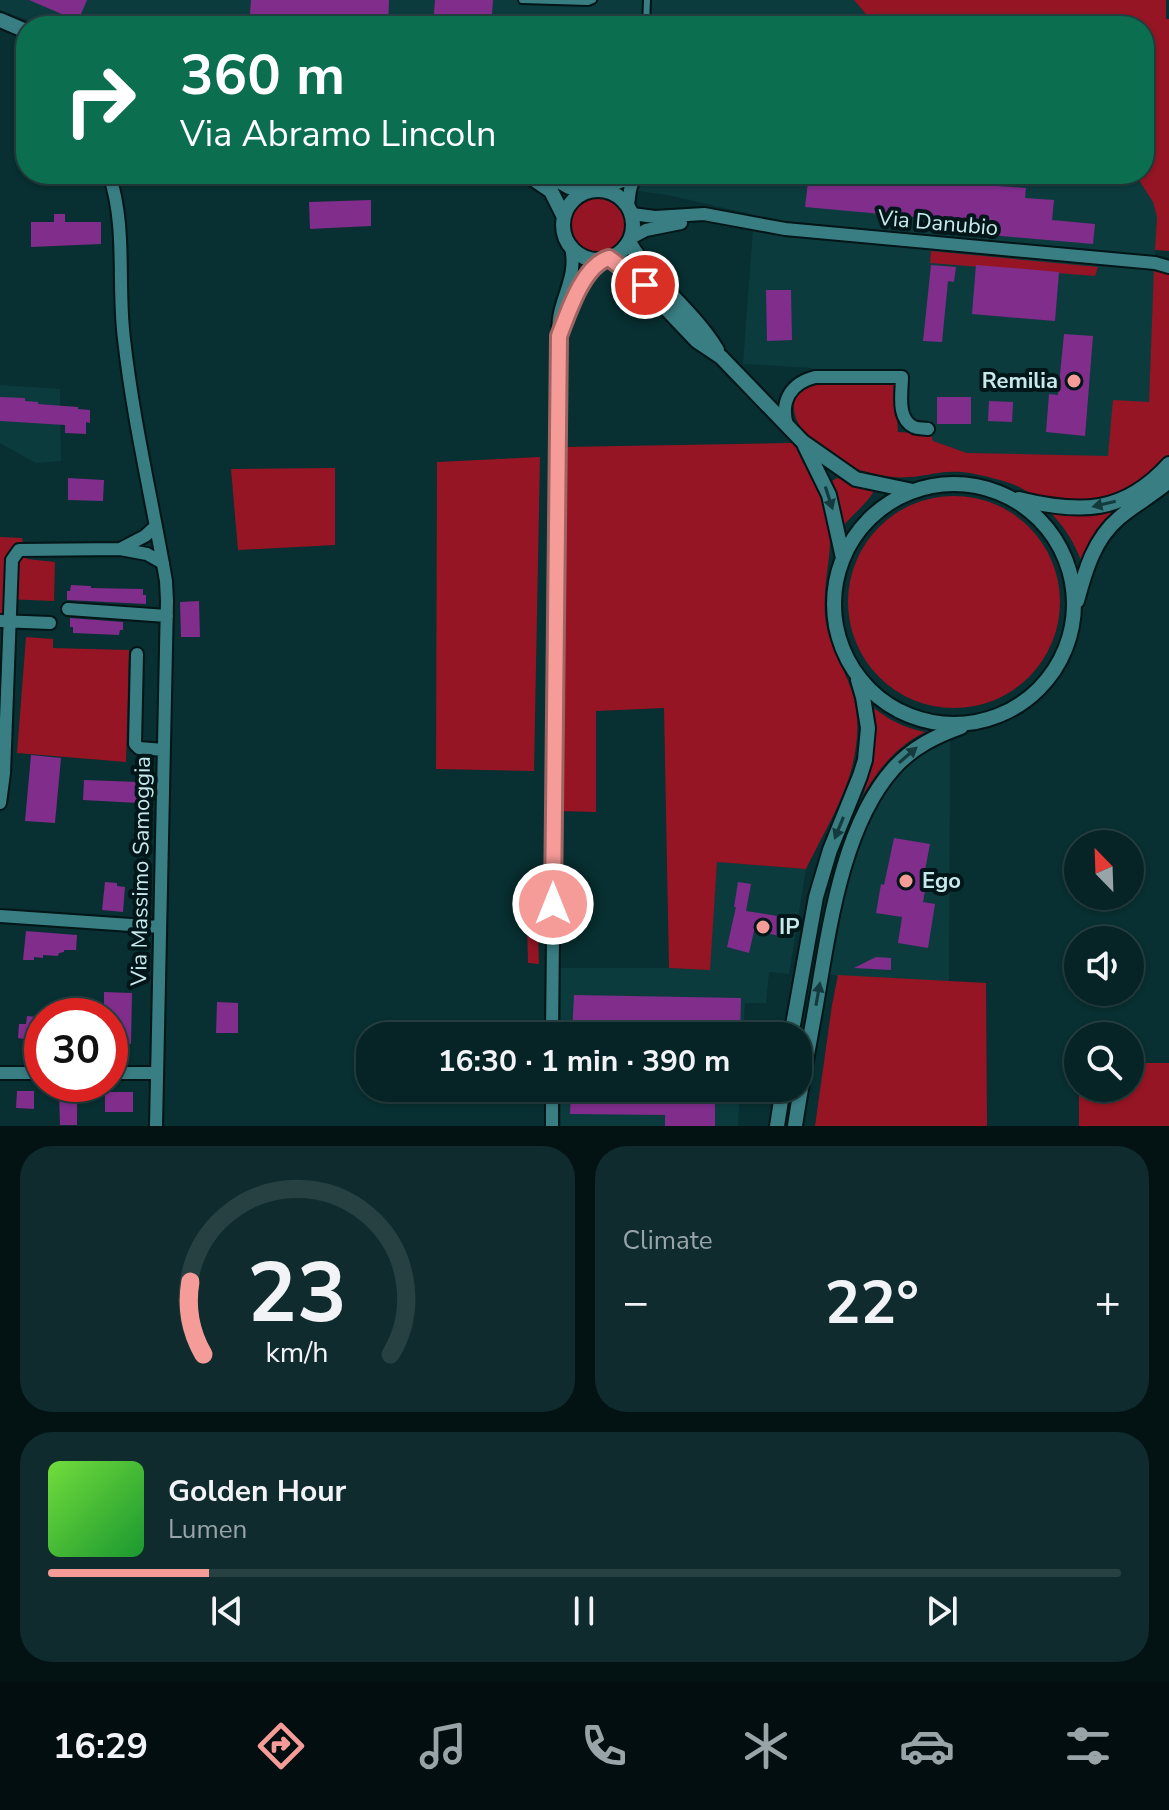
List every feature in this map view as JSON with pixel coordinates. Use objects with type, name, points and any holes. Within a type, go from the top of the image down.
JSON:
[{"type":"street","name":"Via Massimo Samoggia","points":[[112,184],[118,216],[124,337],[166,581],[156,1126]]},
{"type":"street","points":[[541,184],[551,191],[564,217]]},
{"type":"street","points":[[564,184],[612,192],[621,197],[630,210]]},
{"type":"street","points":[[613,184],[574,199],[568,206],[563,228],[571,248],[592,260],[606,259],[638,279],[697,341],[721,357],[803,442],[856,479],[914,491]]},
{"type":"street","points":[[559,336],[585,279],[606,259],[621,252],[630,240],[634,224],[630,210],[632,184]]},
{"type":"street","name":"Via Danubio","points":[[630,210],[655,217],[704,214],[785,229],[1169,264]]},
{"type":"street","name":"Via Danubio","points":[[630,240],[646,230],[664,225],[720,217]]},
{"type":"street","points":[[630,240],[648,270],[707,334],[721,357]]},
{"type":"street","points":[[552,1022],[557,326],[573,270],[571,248]]},
{"type":"street","points":[[787,425],[785,418],[789,394],[804,379],[902,377],[902,413],[914,427],[928,429]]},
{"type":"street","points":[[803,442],[829,495],[843,558]]},
{"type":"street","points":[[1011,498],[1056,508],[1105,505],[1122,500],[1150,483],[1169,464]]},
{"type":"street","points":[[795,1126],[833,912],[842,875],[875,794],[904,758],[934,737],[1012,709],[1043,684],[1065,651],[1087,568],[1099,541],[1118,519],[1169,481]]},
{"type":"street","points":[[794,1022],[816,897],[830,850],[865,760],[868,728],[863,697],[856,672],[840,642],[834,608],[836,583],[843,558],[860,529],[898,498],[914,491],[941,484],[984,487],[1028,508],[1055,537],[1071,573],[1074,613]]},
{"type":"street","points":[[120,549],[145,536],[156,526]]},
{"type":"street","points":[[0,803],[5,621],[12,560],[19,550],[120,549],[147,554],[163,563]]},
{"type":"street","points":[[68,609],[167,616]]},
{"type":"street","points":[[5,621],[50,623]]},
{"type":"street","points":[[137,654],[135,744],[139,748],[164,750]]},
{"type":"street","points":[[856,672],[876,695],[915,717],[945,723],[975,722]]},
{"type":"street","points":[[0,916],[160,927]]},
{"type":"street","points":[[0,1073],[24,1073]]},
{"type":"street","points":[[128,1073],[157,1073]]},
{"type":"street","points":[[552,1102],[552,1126]]},
{"type":"street","points":[[777,1126],[781,1102]]},
{"type":"lane","points":[[522,0],[593,0]]},
{"type":"shaded area","points":[[0,0],[854,0],[868,16],[16,16],[0,10]]},
{"type":"shaded area","points":[[854,0],[1166,0],[1166,19],[1169,19],[1169,251],[1155,250],[1157,217],[1153,202],[1141,184],[1154,184],[1154,16],[868,16]]},
{"type":"shaded area","points":[[620,184],[1141,184],[1153,202],[1157,217],[1149,402],[1108,457],[967,453],[903,429],[902,377],[815,377],[811,368],[743,364],[754,215],[637,191]]},
{"type":"shaded area","points":[[599,196],[610,198],[619,205],[626,214],[626,236],[619,245],[610,252],[599,254],[588,252],[579,245],[572,236],[570,225],[572,214],[579,205],[588,198]]},
{"type":"shaded area","points":[[931,251],[1098,267],[1095,276],[930,263]]},
{"type":"shaded area","points":[[1154,268],[1169,270],[1169,455],[1141,480],[1110,496],[1076,502],[1058,501],[970,473],[890,477],[869,473],[823,452],[797,420],[794,403],[798,395],[813,386],[835,383],[895,385],[898,432],[931,434],[933,441],[967,453],[1108,456],[1113,400],[1149,402]]},
{"type":"shaded area","points":[[0,385],[60,389],[61,461],[36,463],[0,443]]},
{"type":"shaded area","points":[[794,443],[817,482],[829,528],[826,620],[856,708],[853,762],[836,809],[806,869],[717,862],[710,970],[669,968],[664,708],[596,711],[596,812],[559,811],[564,447]]},
{"type":"shaded area","points":[[540,457],[534,771],[436,769],[437,462]]},
{"type":"shaded area","points":[[335,468],[335,545],[238,550],[231,469]]},
{"type":"shaded area","points":[[837,478],[875,489],[843,526],[832,481]]},
{"type":"shaded area","points":[[954,496],[994,505],[1013,514],[1029,527],[1042,543],[1051,562],[1060,602],[1051,642],[1042,661],[1029,677],[1013,690],[994,699],[954,708],[914,699],[895,690],[879,677],[866,661],[857,642],[848,602],[857,562],[866,543],[879,527],[895,514],[914,505]]},
{"type":"shaded area","points":[[1125,505],[1099,531],[1082,563],[1070,537],[1052,514],[1089,514]]},
{"type":"shaded area","points":[[0,537],[22,538],[27,559],[55,562],[54,601],[5,599],[4,614],[0,614]]},
{"type":"shaded area","points":[[26,637],[53,639],[53,648],[129,650],[126,762],[17,753]]},
{"type":"shaded area","points":[[870,705],[896,722],[925,732],[890,759],[863,795],[874,750]]},
{"type":"shaded area","points":[[950,737],[949,982],[828,975],[846,890],[876,806],[898,772],[925,749]]},
{"type":"shaded area","points":[[717,862],[806,869],[789,974],[769,972],[766,1003],[745,1003],[744,1022],[561,1022],[561,968],[709,969]]},
{"type":"shaded area","points":[[534,872],[539,964],[528,963],[526,886]]},
{"type":"shaded area","points":[[838,975],[986,983],[987,1126],[815,1126]]},
{"type":"shaded area","points":[[1144,1063],[1169,1063],[1169,1126],[1079,1126],[1079,1102],[1144,1102]]},
{"type":"shaded area","points":[[561,1102],[739,1102],[738,1126],[561,1126]]},
{"type":"building","points":[[29,0],[87,0],[80,16],[66,16]]},
{"type":"building","points":[[251,0],[389,0],[388,16],[250,14]]},
{"type":"building","points":[[435,0],[493,0],[492,16],[434,16]]},
{"type":"building","points":[[808,184],[997,184],[1026,188],[1025,198],[1054,200],[1052,220],[1095,224],[1093,244],[990,235],[991,224],[805,207]]},
{"type":"building","points":[[371,200],[371,226],[310,229],[309,202]]},
{"type":"building","points":[[54,214],[65,214],[65,222],[101,222],[101,244],[31,247],[31,222],[54,222]]},
{"type":"building","points":[[931,265],[956,267],[954,282],[948,281],[942,342],[923,341]]},
{"type":"building","points":[[976,265],[1059,272],[1055,321],[972,314]]},
{"type":"building","points":[[766,290],[791,290],[792,340],[767,341]]},
{"type":"building","name":"Remilia","points":[[1064,334],[1093,336],[1085,436],[1046,432],[1049,394],[1058,395]]},
{"type":"building","points":[[0,397],[25,398],[25,401],[38,404],[90,410],[90,423],[86,422],[86,434],[65,433],[65,425],[0,421]]},
{"type":"building","points":[[937,397],[971,397],[971,424],[937,424]]},
{"type":"building","points":[[989,401],[1013,402],[1012,422],[988,421]]},
{"type":"building","points":[[68,478],[104,480],[103,501],[68,500]]},
{"type":"building","points":[[71,585],[143,589],[146,604],[67,600]]},
{"type":"building","points":[[199,601],[200,637],[181,637],[180,602]]},
{"type":"building","points":[[70,618],[123,622],[123,630],[119,635],[73,633]]},
{"type":"building","points":[[31,755],[61,758],[55,823],[25,821]]},
{"type":"building","points":[[84,780],[139,782],[138,803],[83,800]]},
{"type":"building","points":[[894,838],[930,844],[921,891],[925,891],[923,902],[935,904],[928,948],[898,943],[902,917],[876,913]]},
{"type":"building","points":[[105,882],[125,887],[123,912],[102,910]]},
{"type":"building","points":[[738,882],[751,884],[746,911],[790,918],[786,937],[754,931],[749,953],[727,947]]},
{"type":"building","points":[[26,931],[77,935],[76,950],[64,950],[58,956],[43,955],[43,958],[23,960]]},
{"type":"building","points":[[876,957],[891,958],[891,970],[854,968]]},
{"type":"building","points":[[104,992],[132,993],[131,1044],[128,1043],[128,998],[104,998]]},
{"type":"building","points":[[574,995],[741,998],[740,1022],[573,1022]]},
{"type":"building","points":[[217,1002],[238,1003],[238,1033],[216,1033]]},
{"type":"building","points":[[19,1024],[24,1024],[24,1039],[18,1038]]},
{"type":"building","points":[[17,1091],[24,1091],[24,1102],[34,1102],[34,1109],[16,1108]]},
{"type":"building","points":[[128,1092],[133,1092],[133,1112],[105,1112],[105,1102],[128,1102]]},
{"type":"building","points":[[59,1102],[77,1102],[77,1125],[60,1125]]},
{"type":"building","points":[[570,1102],[715,1102],[715,1126],[665,1126],[665,1115],[570,1114]]},
{"type":"place","name":"Remilia","points":[[1074,381]]},
{"type":"place","name":"Ego","points":[[906,881]]},
{"type":"place","name":"IP","points":[[763,927]]},
{"type":"route","points":[[553,904],[559,336],[585,279],[602,260],[609,258],[645,285]]}]
